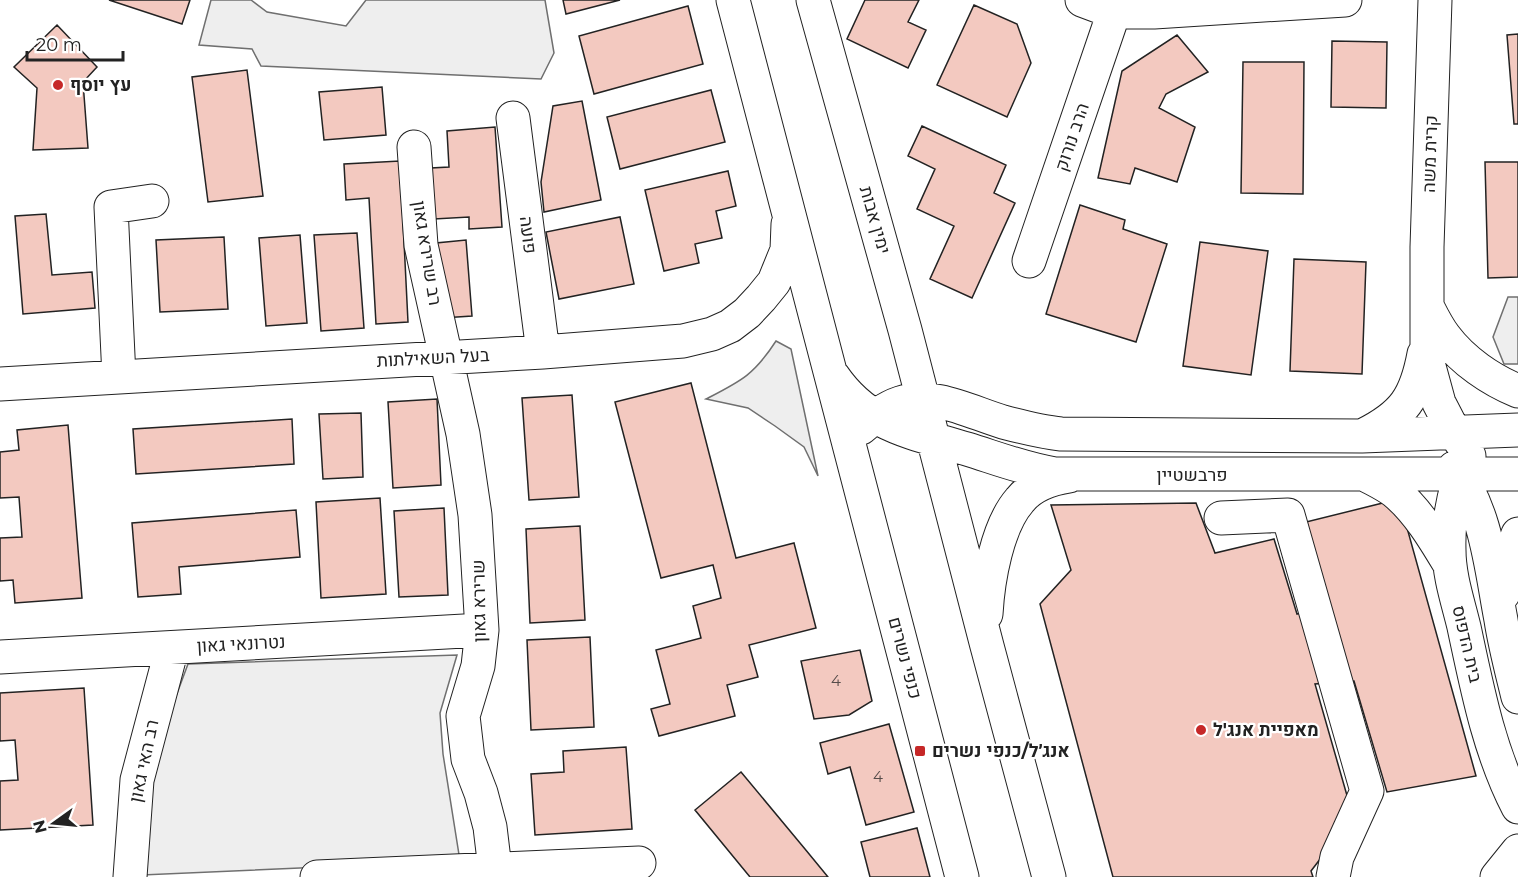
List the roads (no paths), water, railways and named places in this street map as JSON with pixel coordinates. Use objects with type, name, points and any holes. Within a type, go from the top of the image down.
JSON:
[{"type":"street","points":[[733,0],[849,439],[876,416],[900,403],[924,399],[949,404],[1024,428],[1061,434],[1362,436],[1422,434],[1479,462],[1486,437],[1508,430]]},
{"type":"street","name":"ימין אבות","points":[[813,0],[934,440]]},
{"type":"street","points":[[1082,0],[1114,12],[1154,12],[1345,0]]},
{"type":"street","name":"קרית משה","points":[[1435,0],[1427,247],[1427,359],[1435,394],[1479,462]]},
{"type":"street","name":"הרב נורוק","points":[[1029,261],[1114,12]]},
{"type":"street","name":"פועה","points":[[513,118],[543,352]]},
{"type":"street","name":"רב שרירא גאון","points":[[414,147],[422,245],[446,357]]},
{"type":"street","points":[[119,377],[111,207],[152,201]]},
{"type":"street","name":"בעל השאילתות","points":[[0,384],[543,352],[683,340],[712,334],[730,326],[747,313],[774,282],[787,250],[789,213]]},
{"type":"street","name":"קרית משה","points":[[1428,308],[1445,337],[1465,357],[1484,372],[1518,391]]},
{"type":"street","points":[[1362,436],[1390,421],[1407,403],[1420,376],[1426,343]]},
{"type":"street","name":"שרירא גאון","points":[[446,357],[464,434],[475,515],[482,630],[478,666],[463,717],[468,759],[481,793],[490,827],[496,873]]},
{"type":"street","name":"פרבשטיין","points":[[832,375],[848,395],[876,416],[906,432],[1026,469],[1070,475],[1366,475],[1479,462]]},
{"type":"street","name":"בית הדפוס","points":[[1422,434],[1441,451],[1479,462]]},
{"type":"street","name":"כנפי נשרים","points":[[849,439],[962,877]]},
{"type":"street","points":[[934,440],[1049,877]]},
{"type":"street","name":"בית הדפוס","points":[[1479,462],[1450,527],[1450,565],[1481,705],[1496,757],[1518,807]]},
{"type":"street","name":"בית הדפוס","points":[[1479,462],[1474,502],[1487,541],[1501,623],[1518,697]]},
{"type":"street","points":[[987,646],[985,626],[989,582],[997,550],[1011,514],[1020,500],[1036,486],[1070,475]]},
{"type":"street","points":[[1366,475],[1404,501],[1450,565]]},
{"type":"street","points":[[1221,518],[1288,515],[1367,791],[1337,857],[1333,877]]},
{"type":"street","points":[[1501,623],[1508,560],[1518,534]]},
{"type":"street","name":"נטרונאי גאון","points":[[0,657],[482,630]]},
{"type":"street","name":"רב האי גאון","points":[[130,877],[137,780],[172,648]]},
{"type":"street","points":[[1497,877],[1518,851]]},
{"type":"street","points":[[316,877],[496,873],[639,862]]},
{"type":"place","name":"עץ יוסף","points":[[58,85]]},
{"type":"place","name":"מאפיית אנג'ל","points":[[1201,730]]},
{"type":"place","name":"אנג׳ל/כנפי נשרים","points":[[920,751]]}]
